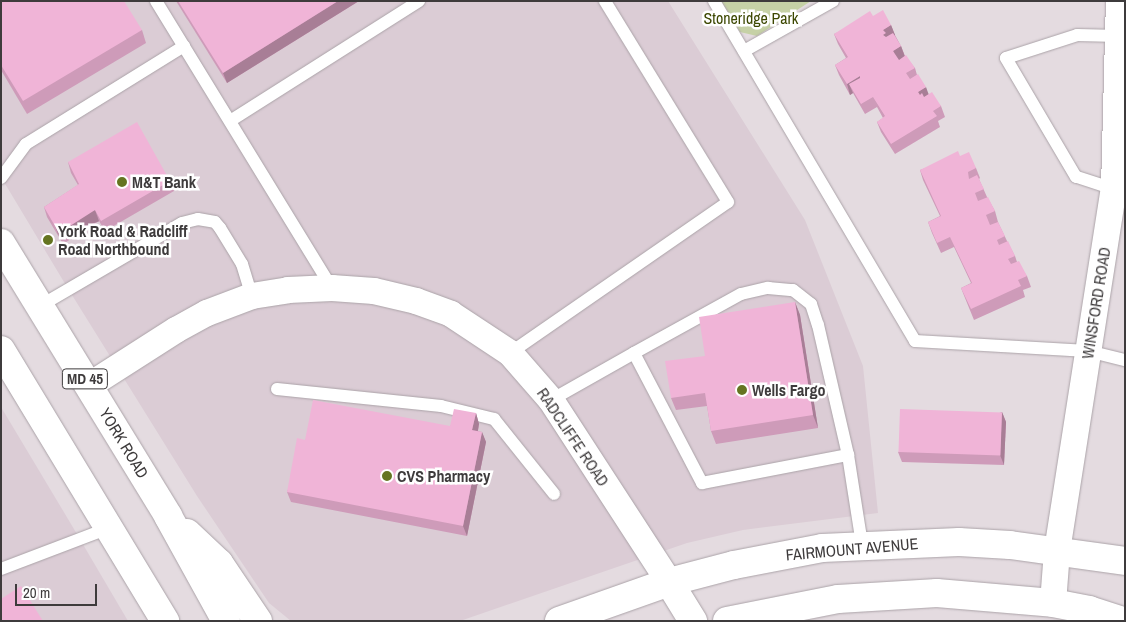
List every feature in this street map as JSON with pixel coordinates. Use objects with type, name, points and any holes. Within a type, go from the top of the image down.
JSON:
[{"type":"main road","name":"YORK ROAD","points":[[1,243],[90,385],[168,516],[226,621]]},
{"type":"main road","points":[[1,350],[165,621]]},
{"type":"main road","points":[[168,516],[219,563],[258,621]]},
{"type":"main road","name":"FAIRMOUNT AVENUE","points":[[559,621],[670,582],[780,554],[862,544],[959,542],[1010,545],[1125,561]]},
{"type":"main road","points":[[670,582],[694,621]]},
{"type":"main road","points":[[727,621],[838,599],[937,593],[1052,604],[1089,610],[1122,621]]},
{"type":"street","name":"WINSFORD ROAD","points":[[1052,604],[1058,551],[1114,189],[1119,1]]},
{"type":"street","name":"RADCLIFFE ROAD","points":[[90,385],[192,321],[252,296],[288,290],[332,288],[374,291],[416,301],[451,314],[510,353],[551,400],[670,582]]},
{"type":"lane","points":[[156,1],[332,288]]},
{"type":"lane","points":[[230,121],[419,1]]},
{"type":"lane","points":[[510,353],[728,202],[605,1]]},
{"type":"lane","points":[[714,1],[915,340],[1088,351],[1125,360]]},
{"type":"lane","points":[[744,51],[833,1]]},
{"type":"lane","points":[[1114,189],[1076,177],[1006,58],[1077,35],[1119,36]]},
{"type":"lane","points":[[1,178],[26,144],[184,46]]},
{"type":"lane","points":[[40,306],[182,223],[198,219],[215,222],[220,228],[242,264],[252,296]]},
{"type":"lane","points":[[551,400],[741,294],[768,288],[793,290],[811,304],[818,324],[848,455],[862,544]]},
{"type":"lane","points":[[634,353],[702,483],[848,455]]},
{"type":"lane","points":[[277,388],[441,406],[494,419],[554,494]]},
{"type":"lane","points":[[1,569],[109,528]]},
{"type":"shaded area","points":[[1,1],[668,1],[805,220],[863,366],[878,513],[743,530],[687,543],[460,621],[291,621],[269,603],[197,496],[1,177]]},
{"type":"shaded area","points":[[1,407],[71,524],[128,621],[1,621]]},
{"type":"green space","name":"Stoneridge Park","points":[[721,1],[811,1],[757,36],[740,32]]},
{"type":"building","points":[[1,1],[124,1],[142,30],[23,101],[1,65]]},
{"type":"building","points":[[178,1],[338,1],[223,73]]},
{"type":"building","points":[[883,10],[891,25],[883,30],[886,33],[883,35],[886,37],[893,33],[901,46],[893,51],[899,60],[906,55],[915,68],[906,73],[910,79],[918,74],[926,87],[918,92],[920,95],[922,93],[924,97],[932,92],[941,106],[933,111],[937,116],[891,144],[877,122],[885,116],[873,97],[861,104],[849,84],[860,78],[860,76],[847,84],[835,65],[848,57],[834,34],[870,11],[873,16]]},
{"type":"building","name":"M&T Bank","points":[[137,122],[170,181],[101,221],[95,210],[59,233],[44,207],[79,184],[68,162]]},
{"type":"building","points":[[958,151],[960,156],[969,152],[976,168],[968,172],[969,179],[977,175],[984,189],[975,193],[978,201],[988,197],[995,211],[986,215],[990,225],[998,222],[1005,236],[997,240],[999,245],[1008,241],[1015,256],[1008,259],[1011,264],[1019,261],[1027,276],[1018,280],[1021,286],[971,309],[961,288],[972,283],[950,237],[937,243],[928,222],[941,216],[920,170]]},
{"type":"building","name":"Wells Fargo","points":[[795,302],[813,415],[711,431],[705,393],[671,398],[665,361],[705,356],[699,317]]},
{"type":"building","name":"CVS Pharmacy","points":[[313,400],[450,426],[454,409],[476,413],[472,430],[482,432],[463,526],[287,492],[297,438],[305,440]]},
{"type":"building","points":[[900,409],[1002,413],[1000,456],[898,452]]},
{"type":"building","points":[[21,586],[43,621],[1,621],[1,599]]},
{"type":"place","name":"M&T Bank","points":[[122,182]]},
{"type":"place","name":"York Road & Radcliff Road Northbound","points":[[48,240]]},
{"type":"place","name":"Wells Fargo","points":[[742,390]]},
{"type":"place","name":"CVS Pharmacy","points":[[387,476]]}]
